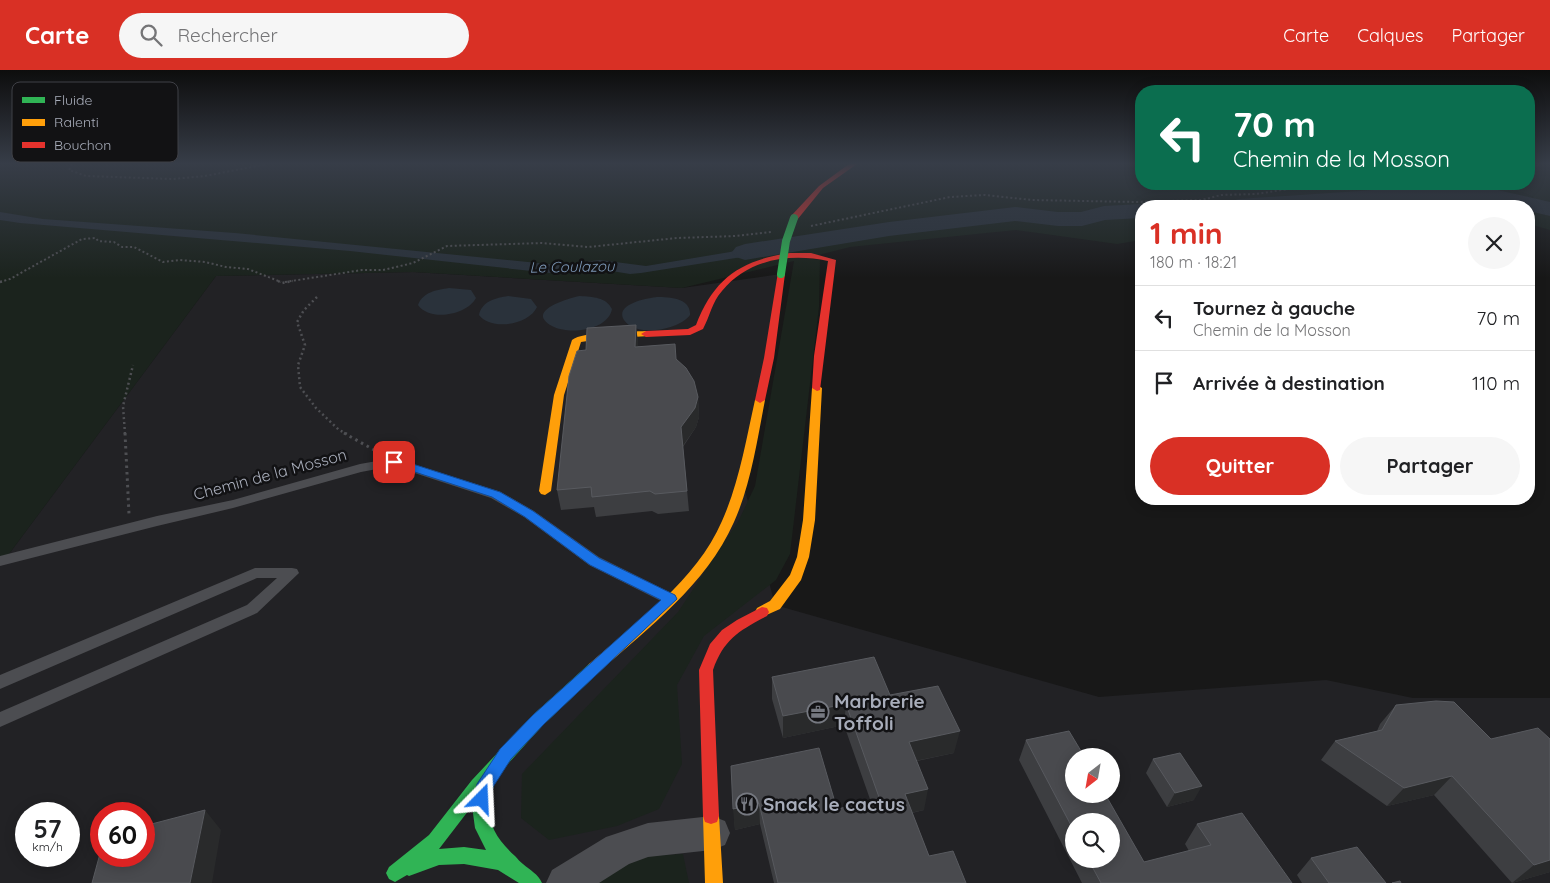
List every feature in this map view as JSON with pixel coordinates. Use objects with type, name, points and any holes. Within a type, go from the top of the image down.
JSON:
[{"type":"street","points":[[514,867],[478,856],[438,857],[391,875],[435,841],[478,785],[505,754],[538,720],[670,599],[704,563],[727,524],[740,490],[769,358],[786,241],[794,218],[805,202]]},
{"type":"street","points":[[545,491],[558,396],[568,359],[577,340],[601,336],[690,332],[700,327],[705,307],[726,281],[764,259],[794,254],[822,256],[832,260],[819,356],[809,520],[803,557],[796,577],[775,604],[727,632],[713,649],[706,670],[714,883]]},
{"type":"street","points":[[505,754],[485,784],[479,814],[490,844],[534,883]]},
{"type":"street","points":[[565,883],[619,850],[648,840],[712,833]]},
{"type":"lane","name":"Chemin de la Mosson","points":[[0,561],[130,527],[233,504],[360,468],[394,462],[496,495],[529,514],[594,562],[670,599]]},
{"type":"lane","points":[[0,682],[255,573],[292,573],[252,609],[0,720]]},
{"type":"path","points":[[810,226],[926,202]]},
{"type":"path","points":[[0,282],[10,279],[82,239],[96,238],[98,241],[114,242],[122,247],[134,247],[163,262],[180,260],[205,262],[226,267],[248,269],[282,283],[362,270],[383,270],[413,263],[447,246],[542,243],[598,246],[677,238],[736,236],[773,231]]},
{"type":"path","points":[[318,298],[304,310],[297,322],[305,345],[298,365],[300,387],[316,408],[339,430],[394,462]]},
{"type":"path","points":[[130,527],[123,406],[133,365]]},
{"type":"shaded area","points":[[0,202],[1135,202],[1135,241],[1117,244],[1016,230],[850,247],[806,258],[820,260],[819,307],[790,554],[776,580],[704,636],[677,685],[682,764],[659,809],[617,826],[549,840],[521,818],[522,774],[678,612],[739,520],[755,486],[794,261],[682,288],[413,272],[216,276],[0,566]]},
{"type":"shaded area","points":[[1535,202],[1550,202],[1550,230],[1535,226]]},
{"type":"shaded area","points":[[413,272],[682,288],[781,274],[742,479],[775,605],[1099,697],[1326,680],[1413,698],[1550,698],[1550,883],[0,883],[0,566],[216,276]]},
{"type":"shaded area","points":[[683,854],[689,883],[596,883],[599,877],[647,856]]},
{"type":"water","points":[[0,212],[43,219],[235,233],[558,265],[600,260],[646,266],[784,241],[780,251],[641,273],[630,274],[599,269],[550,273],[350,251],[20,223],[0,220]]},
{"type":"water","points":[[449,288],[471,290],[476,298],[465,309],[448,314],[439,315],[431,313],[418,305],[427,294]]},
{"type":"water","points":[[508,296],[531,299],[537,307],[526,318],[509,324],[492,323],[479,315],[486,303]]},
{"type":"water","points":[[580,296],[599,298],[606,302],[612,309],[609,316],[595,326],[577,330],[559,329],[545,320],[543,315],[551,306]]},
{"type":"water","points":[[657,297],[673,298],[683,302],[687,305],[690,315],[677,325],[657,330],[638,329],[630,326],[624,320],[622,314],[628,306],[640,300]]},
{"type":"building","points":[[636,325],[635,347],[675,344],[676,359],[686,368],[694,381],[698,397],[695,408],[681,427],[687,491],[655,494],[650,491],[592,497],[591,487],[557,490],[569,376],[577,351],[586,350],[587,328]]},
{"type":"building","points":[[874,657],[890,695],[938,686],[960,731],[909,742],[928,789],[905,794],[929,856],[953,851],[966,883],[778,883],[759,803],[733,809],[731,766],[819,748],[837,809],[880,800],[846,704],[783,716],[772,677]]},
{"type":"building","points":[[1436,701],[1454,702],[1491,739],[1538,728],[1550,739],[1550,860],[1534,865],[1452,776],[1404,788],[1335,741],[1382,730],[1396,705]]},
{"type":"building","points":[[1069,731],[1079,748],[1065,748],[1065,803],[1110,803],[1116,813],[1065,814],[1026,740]]},
{"type":"building","points":[[1180,753],[1202,786],[1175,793],[1153,759]]},
{"type":"building","points":[[205,810],[190,883],[92,883],[96,867],[155,867],[155,823]]},
{"type":"building","points":[[1242,813],[1292,883],[1101,883],[1093,868],[1120,868],[1120,820],[1144,862],[1211,845],[1197,824]]},
{"type":"building","points":[[1357,847],[1386,883],[1329,883],[1311,858]]},
{"type":"waterway","name":"Le Coulazou","points":[[1535,206],[1550,209]]},
{"type":"waterway","name":"Le Coulazou","points":[[745,252],[889,229],[1015,214],[1058,219],[1082,219],[1104,213],[1135,211]]},
{"type":"traffic: fast","points":[[781,274],[786,241],[794,218]]},
{"type":"traffic: fast","points":[[395,873],[435,841],[478,785],[538,720],[594,668]]},
{"type":"traffic: fast","points":[[488,780],[480,805],[483,828],[495,848],[513,866]]},
{"type":"traffic: fast","points":[[409,867],[431,859],[451,855],[477,856],[512,868],[533,883]]},
{"type":"traffic: slow","points":[[545,491],[559,395],[577,340],[601,336],[646,334]]},
{"type":"traffic: slow","points":[[762,612],[775,605],[796,577],[803,557],[809,520],[817,388]]},
{"type":"traffic: slow","points":[[594,668],[650,619],[687,583],[717,544],[734,508],[747,462],[760,400]]},
{"type":"traffic: slow","points":[[711,816],[714,883]]},
{"type":"traffic: jam","points":[[794,218],[808,202]]},
{"type":"traffic: jam","points":[[646,334],[690,332],[700,327],[707,306],[719,289],[733,275],[751,265],[770,258],[790,255],[832,260],[819,356],[817,388]]},
{"type":"traffic: jam","points":[[760,400],[769,358],[781,274]]},
{"type":"traffic: jam","points":[[711,816],[706,670],[715,648],[726,634],[762,612]]},
{"type":"place","name":"Marbrerie Toffoli","points":[[818,712]]},
{"type":"place","name":"Snack le cactus","points":[[747,804]]},
{"type":"route","points":[[394,462],[455,480],[496,495],[529,514],[594,562],[670,599],[538,720],[505,754],[485,784],[482,799]]}]
